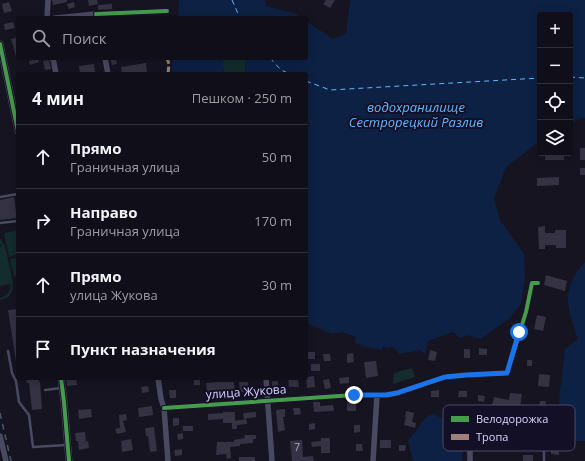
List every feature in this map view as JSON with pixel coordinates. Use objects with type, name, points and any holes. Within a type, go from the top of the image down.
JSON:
[{"type":"street","points":[[47,16],[48,0]]},
{"type":"street","points":[[97,16],[167,11]]},
{"type":"street","points":[[0,44],[16,122]]},
{"type":"street","points":[[53,60],[56,72]]},
{"type":"street","points":[[105,60],[108,72]]},
{"type":"street","name":"улица Жукова","points":[[164,408],[397,393],[445,377],[507,373],[526,312],[532,283],[538,283]]},
{"type":"street","points":[[61,380],[69,461]]},
{"type":"street","points":[[158,380],[164,408],[168,461]]},
{"type":"street","points":[[266,380],[272,461]]},
{"type":"street","points":[[373,461],[377,395]]},
{"type":"street","points":[[0,436],[1,450],[6,461]]},
{"type":"lane","points":[[0,196],[16,194]]},
{"type":"lane","points":[[0,222],[16,221]]},
{"type":"lane","points":[[8,351],[12,373],[16,381],[19,402],[29,415],[33,447],[68,445]]},
{"type":"lane","points":[[45,390],[62,388]]},
{"type":"lane","points":[[544,452],[544,461]]},
{"type":"green space","points":[[222,60],[245,60],[246,72],[224,72]]},
{"type":"green space","points":[[16,230],[16,255],[9,257],[4,233]]},
{"type":"green space","points":[[0,238],[6,250],[13,286],[10,295],[0,300],[0,298],[8,293],[10,284],[0,286],[0,247],[2,246],[0,244]]},
{"type":"green space","points":[[16,258],[16,276],[14,277],[10,259]]},
{"type":"green space","points":[[412,368],[415,377],[393,384],[394,373]]},
{"type":"water","points":[[179,0],[265,0],[266,6],[294,13],[299,16],[178,16]]},
{"type":"water","name":"водохранилище Сестрорецкий Разлив","points":[[353,0],[585,0],[585,118],[573,122],[573,12],[537,12],[537,143],[506,167],[494,198],[500,220],[524,254],[525,279],[521,304],[509,319],[480,339],[469,335],[460,338],[453,332],[428,341],[425,355],[421,350],[400,354],[393,347],[387,348],[383,346],[382,350],[361,347],[360,344],[354,343],[356,337],[342,332],[332,334],[308,324],[308,128],[310,122],[308,123],[308,72],[246,72],[245,60],[308,60],[308,22],[333,39],[346,34],[350,1]]},
{"type":"water","points":[[173,60],[222,60],[224,72],[171,72]]},
{"type":"water","points":[[585,262],[585,441],[575,441],[575,405],[559,405],[565,349],[578,339],[571,317],[568,299],[572,281]]},
{"type":"water","points":[[435,414],[443,419],[443,451],[462,451],[462,461],[414,461],[408,441],[427,416]]},
{"type":"building","points":[[52,0],[67,0],[67,2],[53,5]]},
{"type":"building","points":[[88,0],[97,0],[98,4],[89,6]]},
{"type":"building","points":[[326,0],[335,0],[330,8],[323,4]]},
{"type":"building","points":[[9,2],[12,11],[4,13],[2,4]]},
{"type":"building","points":[[74,2],[75,7],[69,9],[67,4]]},
{"type":"building","points":[[112,4],[112,9],[98,10],[98,5]]},
{"type":"building","points":[[13,22],[15,28],[5,30],[4,24]]},
{"type":"building","points":[[16,38],[16,57],[11,39]]},
{"type":"building","points":[[38,60],[39,62],[30,65],[29,61]]},
{"type":"building","points":[[49,60],[51,69],[45,70],[43,61]]},
{"type":"building","points":[[111,60],[116,60],[117,64],[112,65]]},
{"type":"building","points":[[146,63],[147,72],[122,72],[121,67]]},
{"type":"building","points":[[94,64],[95,72],[80,72],[79,66]]},
{"type":"building","points":[[580,148],[585,148],[585,160],[580,160]]},
{"type":"building","points":[[545,156],[564,156],[564,160],[545,160]]},
{"type":"building","points":[[580,168],[585,168],[585,175],[580,175]]},
{"type":"building","points":[[559,177],[559,185],[537,186],[537,178]]},
{"type":"building","points":[[14,197],[16,218],[0,220],[0,200]]},
{"type":"building","points":[[545,226],[545,233],[555,233],[555,230],[566,230],[566,248],[556,248],[556,245],[545,245],[545,249],[539,249],[538,227]]},
{"type":"building","points":[[546,275],[567,281],[565,291],[544,285]]},
{"type":"building","points":[[16,309],[16,362],[8,310]]},
{"type":"building","points":[[537,315],[546,317],[543,331],[534,329]]},
{"type":"building","points":[[479,348],[487,349],[487,355],[479,355]]},
{"type":"building","points":[[464,349],[470,349],[470,358],[464,358]]},
{"type":"building","points":[[430,350],[437,352],[435,361],[428,360]]},
{"type":"building","points":[[308,352],[315,352],[315,359],[308,359]]},
{"type":"building","points":[[353,353],[354,362],[347,363],[347,354]]},
{"type":"building","points":[[323,354],[330,354],[331,361],[324,361]]},
{"type":"building","points":[[527,360],[532,360],[532,366],[527,366]]},
{"type":"building","points":[[376,361],[378,376],[366,378],[364,362]]},
{"type":"building","points":[[311,364],[320,364],[320,371],[311,371]]},
{"type":"building","points":[[539,374],[550,375],[549,387],[538,386]]},
{"type":"building","points":[[314,376],[315,387],[307,388],[306,380],[308,380],[308,377]]},
{"type":"building","points":[[349,377],[349,383],[340,384],[339,378]]},
{"type":"building","points":[[329,379],[331,388],[325,389],[323,380]]},
{"type":"building","points":[[26,380],[40,381],[42,409],[32,410],[29,383],[27,383]]},
{"type":"building","points":[[66,380],[76,380],[77,385],[67,386]]},
{"type":"building","points":[[194,380],[200,380],[200,385],[194,385]]},
{"type":"building","points":[[288,380],[298,380],[299,387],[289,387]]},
{"type":"building","points":[[272,381],[278,381],[278,391],[272,391]]},
{"type":"building","points":[[234,382],[235,393],[224,394],[224,390],[207,392],[206,383]]},
{"type":"building","points":[[239,382],[248,382],[249,392],[240,392]]},
{"type":"building","points":[[148,386],[149,392],[142,393],[141,387]]},
{"type":"building","points":[[169,390],[176,390],[176,398],[170,398]]},
{"type":"building","points":[[439,390],[439,397],[431,397],[431,391]]},
{"type":"building","points":[[459,391],[467,391],[467,397],[458,397]]},
{"type":"building","points":[[510,393],[522,394],[520,405],[492,405],[494,397],[509,400]]},
{"type":"building","points":[[478,395],[485,396],[484,402],[478,401]]},
{"type":"building","points":[[540,401],[546,401],[545,405],[539,405]]},
{"type":"building","points":[[313,402],[320,402],[320,406],[333,405],[334,411],[314,412]]},
{"type":"building","points":[[347,403],[356,403],[356,411],[347,411]]},
{"type":"building","points":[[152,406],[153,415],[139,417],[138,408]]},
{"type":"building","points":[[293,408],[300,408],[301,414],[294,415]]},
{"type":"building","points":[[91,409],[92,417],[79,419],[78,410]]},
{"type":"building","points":[[285,409],[285,417],[283,417],[285,430],[278,432],[276,410]]},
{"type":"building","points":[[406,411],[414,413],[412,422],[416,423],[415,428],[404,425]]},
{"type":"building","points":[[235,412],[235,421],[246,419],[247,424],[237,425],[237,429],[232,429],[232,423],[223,423],[223,419],[208,420],[208,414]]},
{"type":"building","points":[[256,412],[256,417],[244,419],[243,413]]},
{"type":"building","points":[[126,414],[127,420],[123,421],[126,432],[117,434],[115,429],[120,428],[119,415]]},
{"type":"building","points":[[173,418],[179,418],[179,425],[173,426]]},
{"type":"building","points":[[315,423],[315,429],[309,430],[309,424]]},
{"type":"building","points":[[354,425],[360,425],[360,432],[354,433]]},
{"type":"building","points":[[183,426],[193,426],[193,431],[183,431]]},
{"type":"building","points":[[154,427],[157,451],[150,452],[148,436],[146,436],[145,428]]},
{"type":"building","points":[[85,432],[86,442],[88,441],[89,448],[79,450],[75,433]]},
{"type":"building","points":[[183,433],[183,439],[178,440],[177,434]]},
{"type":"building","points":[[244,435],[256,435],[256,439],[253,439],[253,443],[240,444],[240,446],[230,447],[231,458],[227,459],[226,454],[216,455],[217,442],[234,442],[234,440],[245,438]]},
{"type":"building","points":[[321,438],[330,438],[330,453],[321,453],[321,446],[312,447],[311,442],[321,441]]},
{"type":"building","points":[[131,439],[133,450],[122,452],[121,441]]},
{"type":"building","points":[[302,440],[303,457],[313,456],[314,461],[292,461],[290,441]]},
{"type":"building","points":[[380,440],[391,440],[391,448],[380,448]]},
{"type":"building","points":[[356,444],[362,444],[363,451],[356,451]]},
{"type":"building","points":[[399,445],[406,445],[405,451],[399,451]]},
{"type":"building","points":[[182,449],[182,455],[175,456],[174,450]]},
{"type":"building","points":[[551,451],[559,451],[559,455],[551,454]]},
{"type":"building","points":[[523,455],[533,455],[533,461],[523,461]]},
{"type":"building","points":[[239,457],[255,457],[255,461],[239,461]]},
{"type":"ferry route","points":[[232,0],[239,16]]},
{"type":"ferry route","points":[[272,60],[281,70],[286,72]]},
{"type":"ferry route","points":[[573,77],[585,78]]},
{"type":"ferry route","points":[[308,82],[330,90],[537,78]]},
{"type":"railway","points":[[0,413],[11,461]]},
{"type":"marked path","points":[[168,60],[168,72]]},
{"type":"cycle path","points":[[96,16],[96,14],[167,11]]},
{"type":"cycle path","points":[[0,44],[16,121]]},
{"type":"cycle path","points":[[164,408],[354,395],[386,395],[397,393],[445,377],[507,373],[526,312],[532,283],[538,283]]},
{"type":"cycle path","points":[[61,380],[69,461]]},
{"type":"route","points":[[354,395],[386,395],[397,393],[445,377],[507,373],[519,332]]}]
